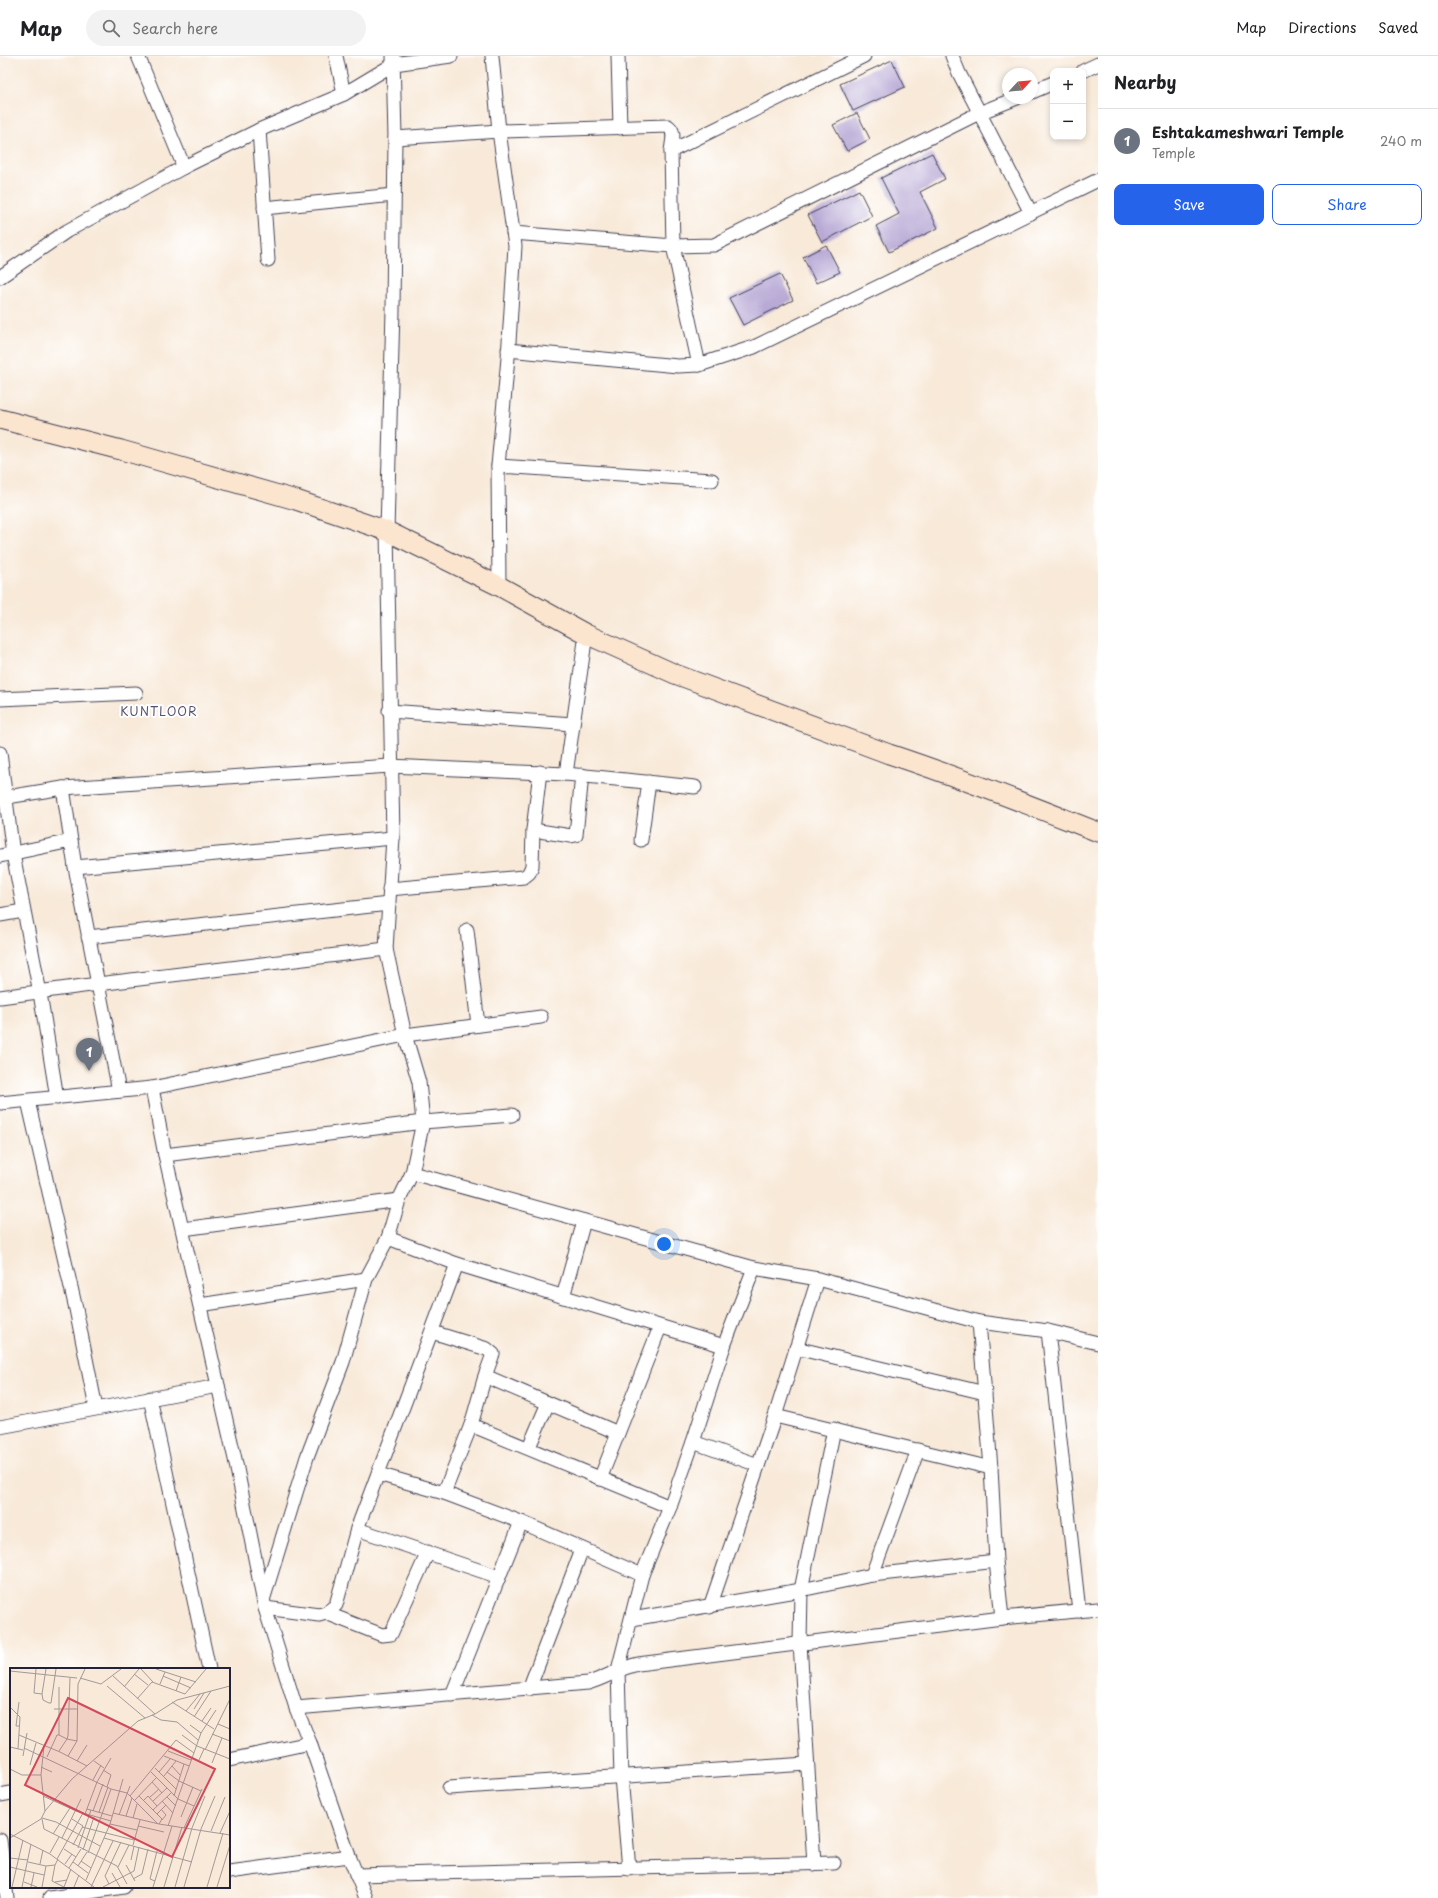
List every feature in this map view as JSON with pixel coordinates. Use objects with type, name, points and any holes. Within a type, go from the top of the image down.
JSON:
[{"type":"street","points":[[138,56],[184,167]]},
{"type":"street","points":[[336,56],[344,94]]},
{"type":"street","points":[[0,277],[67,231],[184,167],[259,130],[344,94],[394,60],[451,56]]},
{"type":"street","points":[[492,56],[499,131],[515,246],[498,466],[499,586]]},
{"type":"street","points":[[618,56],[620,128]]},
{"type":"street","points":[[671,151],[864,56]]},
{"type":"street","points":[[952,56],[979,113],[1031,213]]},
{"type":"street","points":[[264,1602],[307,1458],[343,1362],[366,1279],[388,1238],[399,1200],[412,1174],[423,1122],[419,1082],[405,1035],[386,949],[390,904],[389,889],[392,838],[387,531],[395,138],[394,60]]},
{"type":"street","points":[[1086,70],[1098,64]]},
{"type":"street","points":[[1038,89],[1050,84]]},
{"type":"street","points":[[513,233],[673,246],[714,245],[979,113],[1002,104]]},
{"type":"street","points":[[395,138],[499,131],[668,126],[672,128],[673,246],[699,365]]},
{"type":"street","points":[[259,130],[268,260]]},
{"type":"street","points":[[508,350],[678,366],[699,365],[754,347],[1098,180]]},
{"type":"street","points":[[264,208],[394,195]]},
{"type":"street","points":[[0,419],[121,450],[288,498],[387,531],[499,586],[586,634],[675,674],[1028,804],[1098,832]]},
{"type":"street","points":[[498,466],[712,480]]},
{"type":"street","points":[[566,774],[586,634]]},
{"type":"street","points":[[0,699],[136,694]]},
{"type":"street","points":[[389,711],[574,724]]},
{"type":"street","points":[[0,753],[2,774],[7,797],[13,854],[40,993],[57,1098]]},
{"type":"street","points":[[7,797],[63,788],[390,766],[540,772],[695,787]]},
{"type":"street","points":[[389,889],[524,877],[529,873],[532,866],[533,830],[540,772]]},
{"type":"street","points":[[533,830],[571,836],[576,835],[582,775]]},
{"type":"street","points":[[641,840],[650,782]]},
{"type":"street","points":[[63,788],[75,868],[88,938],[120,1091]]},
{"type":"street","points":[[75,868],[392,838]]},
{"type":"street","points":[[0,856],[71,842]]},
{"type":"street","points":[[88,938],[390,904]]},
{"type":"street","points":[[0,915],[23,911]]},
{"type":"street","points":[[467,930],[478,1025]]},
{"type":"street","points":[[0,997],[386,949]]},
{"type":"street","points":[[0,1103],[152,1088],[405,1035],[541,1017]]},
{"type":"street","points":[[152,1088],[165,1155],[235,1459],[264,1602],[296,1708],[310,1744],[348,1856],[366,1898]]},
{"type":"street","points":[[28,1101],[76,1309],[96,1408]]},
{"type":"street","points":[[165,1155],[423,1122],[512,1115]]},
{"type":"street","points":[[412,1174],[754,1268],[818,1279],[979,1322],[1048,1331],[1098,1343]]},
{"type":"street","points":[[183,1229],[399,1200]]},
{"type":"street","points":[[563,1297],[584,1221]]},
{"type":"street","points":[[388,1238],[457,1264],[724,1346]]},
{"type":"street","points":[[326,1613],[336,1605],[357,1529],[457,1264]]},
{"type":"street","points":[[629,1869],[621,1777],[618,1670],[642,1575],[670,1507],[724,1346],[754,1268]]},
{"type":"street","points":[[200,1305],[366,1279]]},
{"type":"street","points":[[710,1607],[818,1279]]},
{"type":"street","points":[[979,1322],[991,1468],[996,1561],[1002,1618]]},
{"type":"street","points":[[600,1479],[660,1327]]},
{"type":"street","points":[[1048,1331],[1079,1611]]},
{"type":"street","points":[[432,1332],[491,1350],[493,1358],[485,1376],[471,1425],[444,1494]]},
{"type":"street","points":[[796,1348],[985,1393]]},
{"type":"street","points":[[485,1376],[618,1433]]},
{"type":"street","points":[[0,1426],[218,1386]]},
{"type":"street","points":[[150,1398],[209,1668]]},
{"type":"street","points":[[529,1447],[548,1403]]},
{"type":"street","points":[[774,1416],[991,1468]]},
{"type":"street","points":[[471,1425],[529,1447],[600,1479],[670,1507]]},
{"type":"street","points":[[814,1864],[812,1810],[807,1764],[800,1643],[801,1590],[834,1430]]},
{"type":"street","points":[[693,1442],[758,1465]]},
{"type":"street","points":[[872,1575],[918,1450]]},
{"type":"street","points":[[378,1474],[444,1494],[522,1522],[642,1575]]},
{"type":"street","points":[[452,1695],[522,1522]]},
{"type":"street","points":[[357,1529],[499,1577]]},
{"type":"street","points":[[529,1689],[582,1549]]},
{"type":"street","points":[[264,1602],[319,1614],[326,1613],[382,1635],[391,1634],[428,1552]]},
{"type":"street","points":[[632,1619],[710,1607],[872,1575],[996,1561]]},
{"type":"street","points":[[296,1708],[588,1683],[605,1678],[618,1670],[638,1664],[1002,1618],[1098,1609]]},
{"type":"street","points":[[230,1760],[310,1744]]},
{"type":"street","points":[[449,1788],[807,1764]]},
{"type":"street","points":[[0,1795],[10,1794]]},
{"type":"street","points":[[0,1840],[7,1898]]},
{"type":"street","points":[[230,1872],[348,1856]]},
{"type":"street","points":[[356,1875],[834,1863]]},
{"type":"street","points":[[50,1898],[97,1895],[121,1888]]},
{"type":"building","points":[[892,60],[905,87],[853,111],[840,84]]},
{"type":"building","points":[[857,113],[870,139],[847,151],[833,125]]},
{"type":"building","points":[[932,153],[945,179],[920,192],[938,228],[889,252],[876,226],[899,214],[881,178]]},
{"type":"building","points":[[859,190],[872,216],[822,242],[808,215]]},
{"type":"building","points":[[826,245],[840,272],[816,283],[803,257]]},
{"type":"building","points":[[780,274],[793,300],[743,325],[729,298]]},
{"type":"place","name":"Eshtakameshwari Temple","points":[[89,1071]]},
{"type":"district","name":"KUNTLOOR","points":[[159,712]]}]
